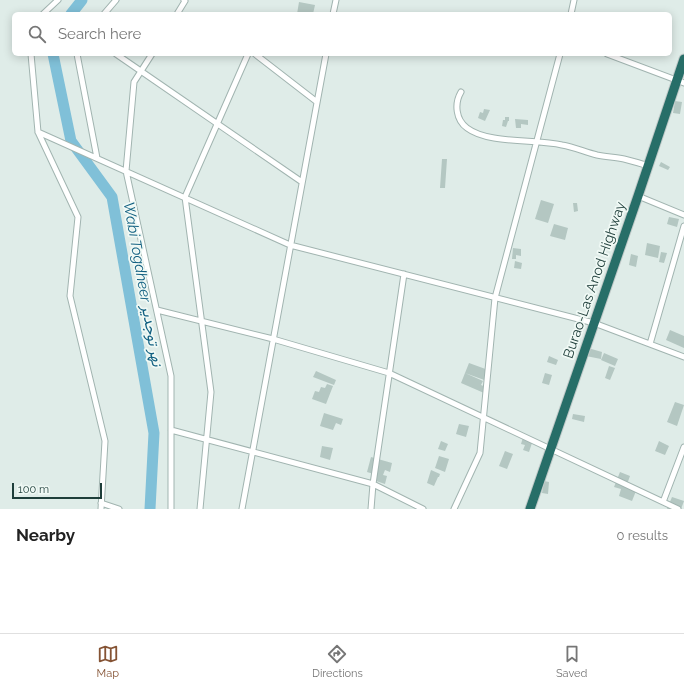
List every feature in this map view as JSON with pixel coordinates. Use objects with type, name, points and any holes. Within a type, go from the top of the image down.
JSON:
[{"type":"highway","name":"Burao-Las Anod Highway","points":[[530,509],[648,166],[680,82],[684,59]]},
{"type":"street","points":[[45,12],[58,0]]},
{"type":"street","points":[[106,12],[116,0]]},
{"type":"street","points":[[178,12],[186,1],[184,0]]},
{"type":"street","points":[[333,12],[336,0]]},
{"type":"street","points":[[571,12],[574,0]]},
{"type":"street","points":[[31,56],[38,132],[78,217],[70,296],[105,441],[101,509]]},
{"type":"street","points":[[77,56],[98,158]]},
{"type":"street","points":[[119,56],[302,182]]},
{"type":"street","points":[[151,56],[134,82],[126,171],[172,376],[171,509]]},
{"type":"street","points":[[200,509],[211,392],[185,197],[247,56]]},
{"type":"street","points":[[258,56],[317,102]]},
{"type":"street","points":[[242,509],[326,56]]},
{"type":"street","points":[[454,509],[480,453],[496,298],[559,56]]},
{"type":"street","points":[[612,56],[680,82]]},
{"type":"street","points":[[461,92],[458,97],[457,110],[459,119],[467,129],[480,135],[493,138],[537,141],[561,145],[597,155],[624,159],[648,166]]},
{"type":"street","points":[[38,132],[290,245],[594,323],[684,357]]},
{"type":"street","points":[[638,196],[684,215]]},
{"type":"street","points":[[650,344],[684,226]]},
{"type":"street","points":[[371,509],[373,484],[404,274]]},
{"type":"street","points":[[157,310],[273,339],[390,373],[678,509]]},
{"type":"street","points":[[171,430],[373,484],[423,509]]},
{"type":"street","points":[[663,502],[684,447]]},
{"type":"street","points":[[101,503],[119,509]]},
{"type":"building","points":[[299,2],[315,5],[313,12],[297,12]]},
{"type":"building","points":[[675,101],[682,102],[680,114],[673,113]]},
{"type":"building","points":[[484,109],[490,110],[485,121],[478,118],[480,112],[483,113]]},
{"type":"building","points":[[505,117],[509,117],[506,127],[502,126]]},
{"type":"building","points":[[515,119],[528,120],[528,125],[521,124],[521,128],[516,128]]},
{"type":"building","points":[[442,159],[447,159],[445,188],[440,188]]},
{"type":"building","points":[[661,162],[670,167],[668,170],[659,166]]},
{"type":"building","points":[[541,200],[554,204],[548,223],[535,219]]},
{"type":"building","points":[[573,203],[577,203],[578,211],[574,212]]},
{"type":"building","points":[[669,217],[679,219],[677,227],[667,224]]},
{"type":"building","points":[[554,224],[568,228],[565,240],[550,236]]},
{"type":"building","points":[[647,243],[660,246],[658,258],[645,255]]},
{"type":"building","points":[[513,248],[521,249],[521,256],[516,255],[516,259],[512,259]]},
{"type":"building","points":[[661,252],[667,253],[664,263],[659,262]]},
{"type":"building","points":[[631,254],[638,256],[636,267],[629,265]]},
{"type":"building","points":[[515,261],[522,263],[521,269],[514,268]]},
{"type":"building","points":[[670,330],[684,336],[684,348],[666,340]]},
{"type":"building","points":[[588,348],[602,352],[601,359],[586,356]]},
{"type":"building","points":[[604,353],[618,359],[615,366],[601,360]]},
{"type":"building","points":[[549,356],[558,360],[556,365],[547,362]]},
{"type":"building","points":[[469,363],[491,371],[487,381],[465,373]]},
{"type":"building","points":[[609,366],[615,368],[610,380],[605,378]]},
{"type":"building","points":[[316,371],[336,380],[334,385],[313,377]]},
{"type":"building","points":[[465,373],[483,381],[481,385],[486,387],[484,393],[461,383]]},
{"type":"building","points":[[545,373],[552,375],[549,385],[542,383]]},
{"type":"building","points":[[327,384],[333,386],[326,404],[312,399],[315,391],[319,392],[321,387],[325,388]]},
{"type":"building","points":[[675,402],[684,405],[677,426],[667,422]]},
{"type":"building","points":[[324,413],[343,419],[341,425],[336,423],[333,430],[320,426]]},
{"type":"building","points":[[573,414],[585,416],[584,422],[572,419]]},
{"type":"building","points":[[459,424],[469,426],[466,437],[456,434]]},
{"type":"building","points":[[524,434],[531,437],[529,442],[532,443],[529,452],[523,450],[525,445],[521,444]]},
{"type":"building","points":[[441,441],[448,444],[445,451],[438,449]]},
{"type":"building","points":[[659,441],[669,446],[665,455],[655,451]]},
{"type":"building","points":[[322,446],[333,448],[330,460],[320,457]]},
{"type":"building","points":[[505,451],[513,454],[507,469],[499,466]]},
{"type":"building","points":[[439,456],[449,459],[445,472],[435,468]]},
{"type":"building","points":[[371,457],[392,463],[390,472],[385,470],[383,475],[387,476],[385,484],[376,481],[377,475],[367,472]]},
{"type":"building","points":[[431,470],[440,474],[434,486],[427,483]]},
{"type":"building","points":[[620,472],[630,476],[626,487],[636,491],[632,501],[619,496],[621,489],[614,487]]},
{"type":"building","points":[[544,481],[549,482],[548,494],[542,493]]},
{"type":"building","points":[[672,497],[684,501],[681,509],[667,509]]},
{"type":"waterway","name":"Wabi Togdheer نهر توجدير","points":[[73,12],[82,0]]},
{"type":"waterway","name":"Wabi Togdheer نهر توجدير","points":[[53,56],[71,141],[112,197],[154,433],[150,509]]}]
